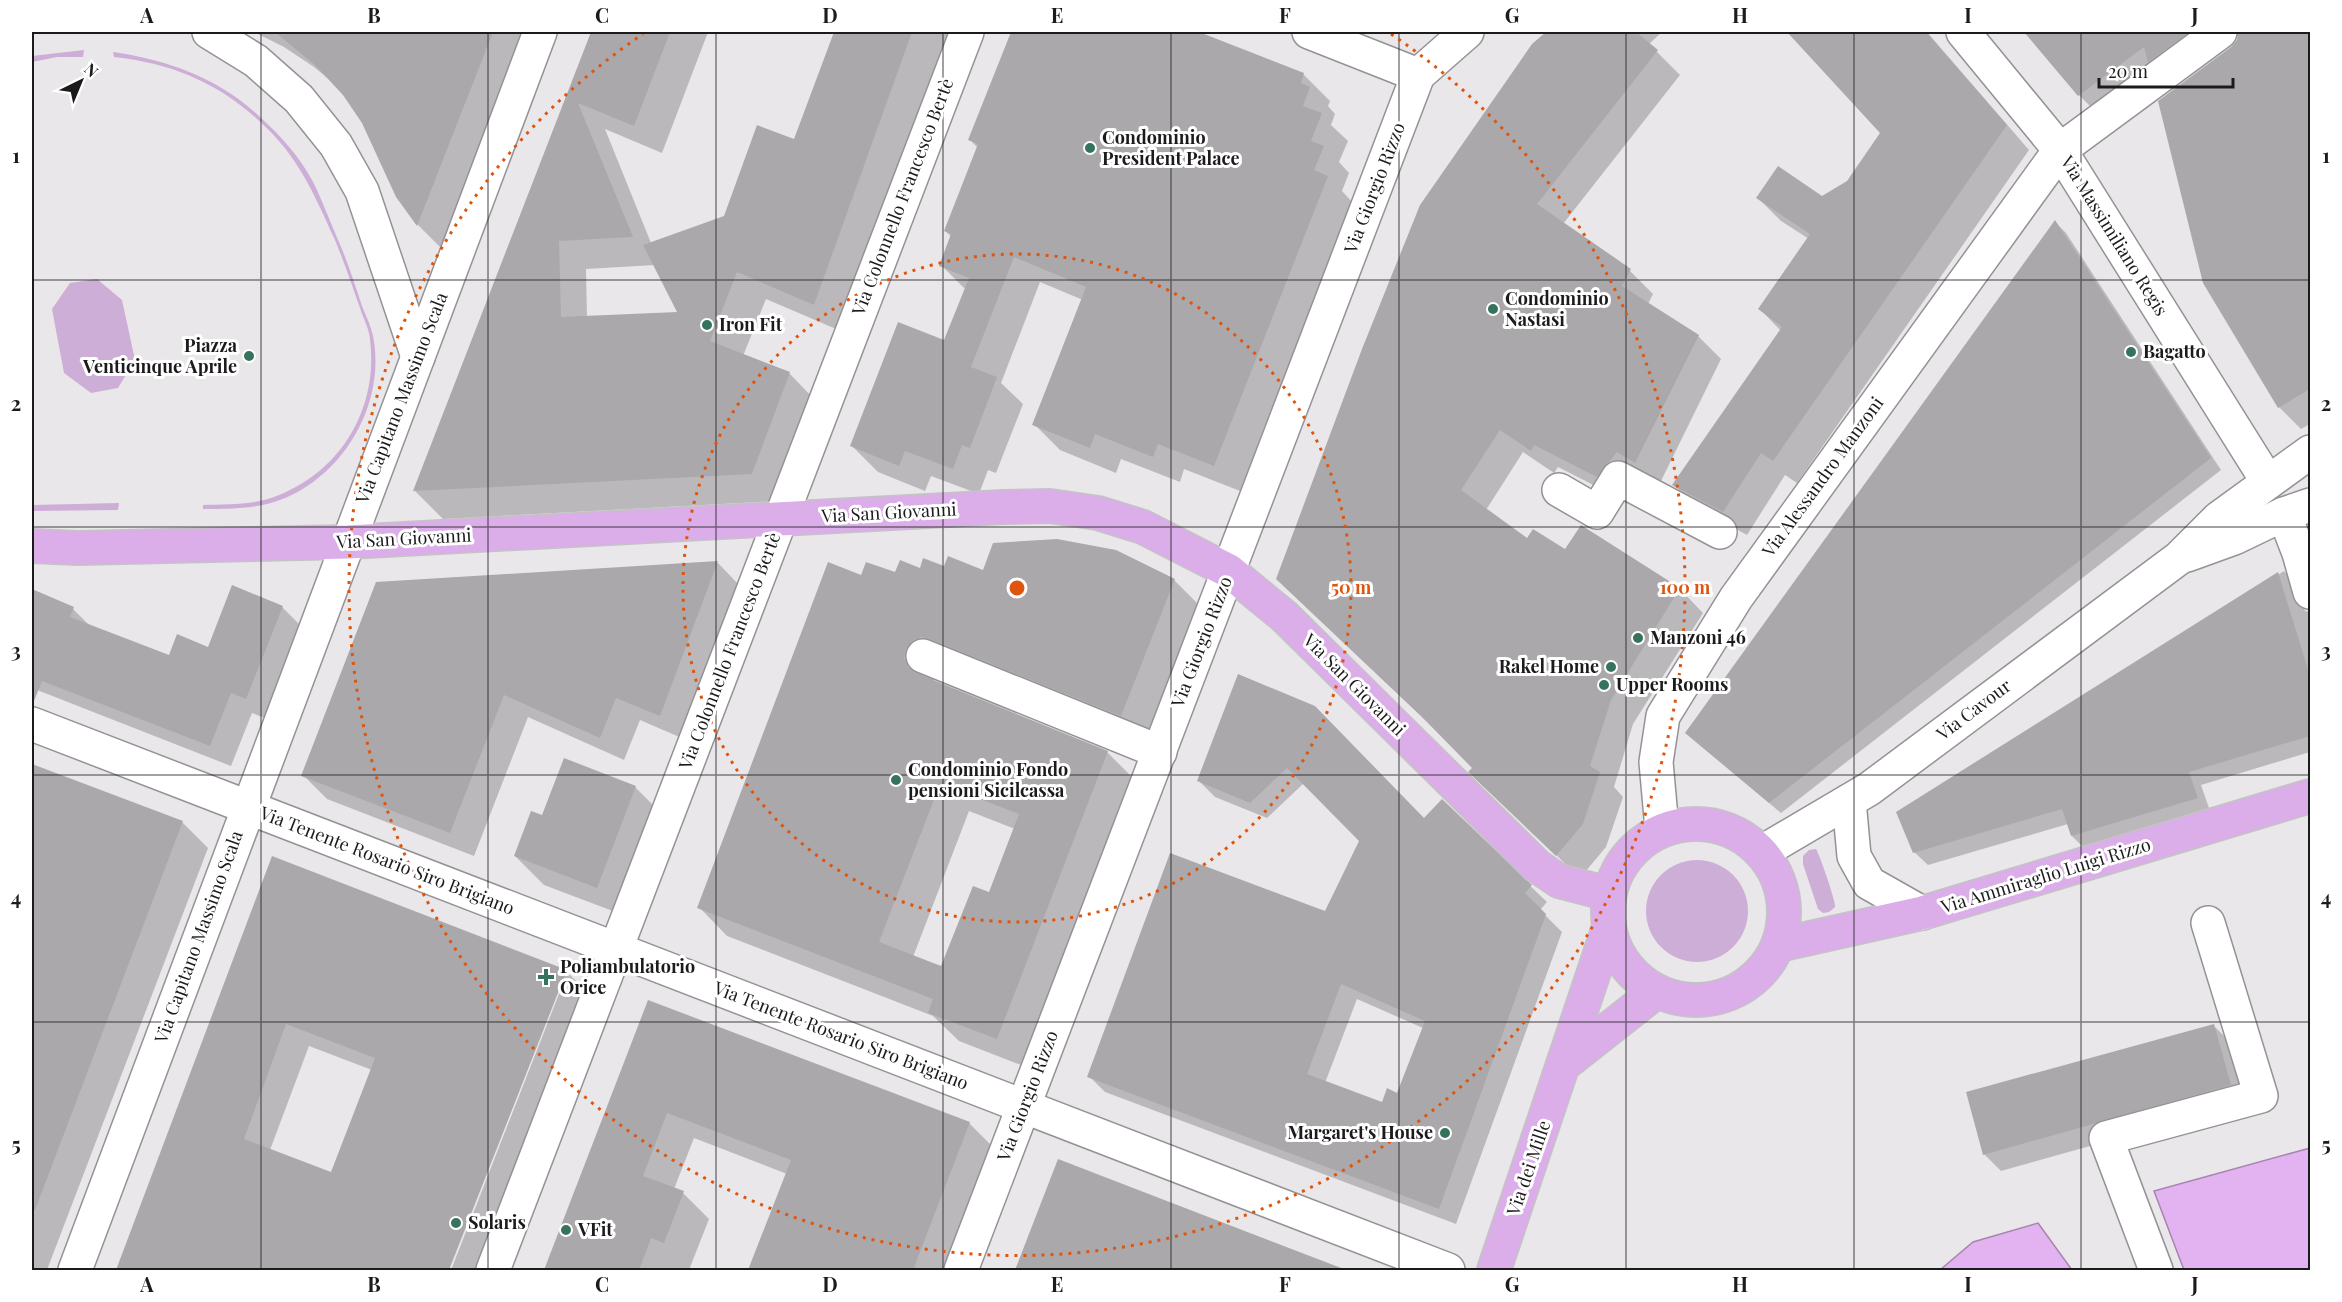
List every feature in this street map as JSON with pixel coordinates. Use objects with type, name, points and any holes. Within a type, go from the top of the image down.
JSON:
[{"type":"main road","name":"Via San Giovanni","points":[[32,546],[78,548],[348,542],[1003,507],[1050,506],[1098,513],[1143,527],[1229,571],[1285,617],[1537,866],[1559,881],[1609,894]]},
{"type":"main road","name":"Via Ammiraglio Luigi Rizzo","points":[[1779,945],[1922,913],[2310,796]]},
{"type":"main road","name":"Via dei Mille","points":[[1494,1270],[1609,927],[1609,894],[1616,873],[1628,855],[1643,840],[1662,830],[1683,824],[1705,823],[1726,828],[1746,838],[1762,852],[1776,873],[1784,896],[1785,921],[1779,945],[1769,962],[1757,977],[1742,988],[1725,996],[1703,1000],[1679,999],[1657,991],[1635,975],[1618,953],[1609,927]]},
{"type":"main road","points":[[1563,1065],[1657,991]]},
{"type":"street","points":[[208,32],[256,61],[299,99],[336,145],[362,191],[418,357]]},
{"type":"street","name":"Via Capitano Massimo Scala","points":[[75,1270],[540,32]]},
{"type":"street","name":"Via Colonnello Francesco Bertè","points":[[493,1270],[967,32]]},
{"type":"street","points":[[1309,32],[1418,75]]},
{"type":"street","name":"Via Giorgio Rizzo","points":[[961,1270],[1418,75],[1467,32]]},
{"type":"street","name":"Via Massimiliano Regis","points":[[1963,32],[2060,150],[2268,482]]},
{"type":"street","name":"Via Alessandro Manzoni","points":[[1662,830],[1656,762],[1663,716],[1736,598],[2060,150],[2220,32]]},
{"type":"street","name":"Via Cavour","points":[[1762,852],[1869,789],[2179,558],[2219,518],[2310,452]]},
{"type":"street","points":[[1559,490],[1597,512],[1618,478],[1720,532]]},
{"type":"street","points":[[2297,510],[2299,553],[2310,592]]},
{"type":"street","name":"Via Cavour","points":[[2179,558],[2234,538],[2297,510]]},
{"type":"street","points":[[923,656],[1160,752]]},
{"type":"street","name":"Via Tenente Rosario Siro Brigiano","points":[[32,724],[1448,1270]]},
{"type":"street","points":[[1849,801],[1854,856],[1869,883],[1922,913]]},
{"type":"street","points":[[2156,1270],[2106,1138],[2261,1096],[2208,923]]},
{"type":"shaded area","points":[[84,50],[83,57],[57,57],[32,62],[32,56]]},
{"type":"shaded area","points":[[113,52],[153,60],[210,81],[244,103],[282,139],[295,154],[316,187],[370,325],[375,362],[373,389],[365,414],[353,438],[337,460],[318,478],[296,493],[271,503],[246,508],[203,509],[203,505],[246,503],[271,498],[295,487],[335,456],[361,414],[368,391],[371,365],[367,327],[338,248],[319,206],[294,160],[271,133],[241,106],[208,84],[172,69],[114,57]]},
{"type":"shaded area","points":[[97,279],[122,300],[135,360],[118,388],[91,393],[64,373],[52,309],[70,283]]},
{"type":"shaded area","points":[[119,503],[118,510],[32,511],[32,505]]},
{"type":"shaded area","points":[[1816,849],[1835,903],[1835,907],[1829,912],[1823,913],[1818,909],[1803,864],[1803,856],[1809,850]]},
{"type":"shaded area","points":[[1697,860],[1726,868],[1740,882],[1748,911],[1740,940],[1726,954],[1697,962],[1668,954],[1654,940],[1646,911],[1654,882],[1668,868]]},
{"type":"shaded area","points":[[2310,1148],[2310,1270],[2184,1270],[2154,1191]]},
{"type":"shaded area","points":[[2038,1223],[2072,1270],[1940,1270],[1973,1242]]},
{"type":"building","points":[[275,32],[493,32],[417,226],[396,197],[362,123],[343,95],[315,65]]},
{"type":"building","points":[[591,32],[670,32],[634,126],[578,103],[633,237],[559,241],[561,317],[677,312],[643,245],[724,216],[757,125],[794,139],[834,32],[912,32],[814,305],[737,272],[710,341],[790,372],[752,474],[413,491]]},
{"type":"building","points":[[1011,32],[1199,32],[1304,73],[1301,83],[1310,87],[1303,106],[1322,113],[1311,141],[1324,146],[1314,170],[1328,176],[1214,466],[1158,444],[1153,457],[1095,434],[1090,448],[1032,425],[1086,287],[1014,257],[971,367],[997,377],[970,448],[962,445],[953,469],[905,451],[899,466],[850,446],[898,322],[944,340],[969,278],[939,266],[951,234],[944,231],[978,144],[968,140]]},
{"type":"building","points":[[1546,32],[1636,32],[1658,50],[1537,204],[1631,269],[1622,286],[1699,335],[1635,463],[1617,452],[1597,477],[1534,445],[1531,451],[1500,430],[1461,490],[1527,538],[1533,529],[1565,549],[1581,525],[1680,588],[1611,700],[1590,766],[1600,772],[1583,824],[1556,856],[1468,772],[1472,768],[1422,717],[1276,579],[1362,349],[1420,205],[1532,44]]},
{"type":"building","points":[[1787,32],[1926,32],[2007,125],[1773,461],[1761,453],[1723,512],[1672,485],[1782,327],[1758,309],[1810,234],[1756,198],[1778,166],[1822,196],[1847,181],[1880,133]]},
{"type":"building","points":[[2024,32],[2189,32],[2148,62],[2144,47],[2078,96]]},
{"type":"building","points":[[2238,32],[2310,32],[2310,389],[2278,408],[2203,283],[2158,101],[2231,47],[2237,40]]},
{"type":"building","points":[[2055,220],[2211,458],[1769,803],[1685,733]]},
{"type":"building","points":[[1057,539],[1116,550],[1175,579],[1121,716],[930,639],[921,637],[912,641],[906,648],[904,658],[908,667],[916,673],[1108,751],[997,1039],[928,1013],[933,999],[697,908],[828,562],[861,575],[866,562],[895,572],[900,560],[920,568],[923,558],[944,566],[948,556],[983,570],[993,543]],"holes":[[[940,784],[1019,814],[989,892],[973,886],[941,966],[879,942]]]},
{"type":"building","points":[[718,561],[660,716],[616,698],[600,738],[504,695],[450,833],[301,776],[376,582]]},
{"type":"building","points":[[2278,572],[2310,676],[2310,736],[2189,772],[2198,798],[2071,836],[2062,809],[1913,853],[1896,812]]},
{"type":"building","points":[[232,585],[283,606],[246,699],[231,693],[210,746],[42,681],[32,706],[32,589],[74,607],[70,617],[169,655],[177,634],[208,647]]},
{"type":"building","points":[[1238,674],[1315,706],[1424,818],[1442,799],[1532,885],[1525,893],[1546,914],[1439,1209],[1087,1077],[1170,853],[1325,911],[1359,841],[1287,768],[1250,803],[1197,781]],"holes":[[[1341,984],[1425,1021],[1397,1093],[1387,1088],[1382,1102],[1307,1074]]]},
{"type":"building","points":[[564,758],[636,786],[597,888],[514,856],[531,811],[542,815]]},
{"type":"building","points":[[32,764],[183,821],[35,1210],[32,1210]]},
{"type":"building","points":[[272,856],[567,970],[449,1270],[116,1270]],"holes":[[[286,1024],[375,1058],[331,1172],[244,1139]]]},
{"type":"building","points":[[648,1000],[970,1122],[913,1270],[748,1270],[791,1160],[667,1113],[643,1176],[684,1191],[664,1243],[651,1238],[639,1270],[544,1270]]},
{"type":"building","points":[[2214,1024],[2231,1085],[1983,1155],[1966,1092]]},
{"type":"building","points":[[1058,1159],[1341,1268],[1340,1270],[1015,1270]]},
{"type":"place","name":"Condominio President Palace","points":[[1090,148]]},
{"type":"place","name":"Condominio Nastasi","points":[[1493,309]]},
{"type":"place","name":"Iron Fit","points":[[707,325]]},
{"type":"place","name":"Bagatto","points":[[2131,352]]},
{"type":"place","name":"Piazza Venticinque Aprile","points":[[249,356]]},
{"type":"place","name":"Manzoni 46","points":[[1638,638]]},
{"type":"place","name":"Rakel Home","points":[[1611,667]]},
{"type":"place","name":"Upper Rooms","points":[[1604,685]]},
{"type":"place","name":"Condominio Fondo pensioni Sicilcassa","points":[[896,780]]},
{"type":"place","name":"Poliambulatorio Orice","points":[[546,977]]},
{"type":"place","name":"Margaret's House","points":[[1445,1133]]},
{"type":"place","name":"Solaris","points":[[456,1223]]},
{"type":"place","name":"VFit","points":[[566,1230]]}]
